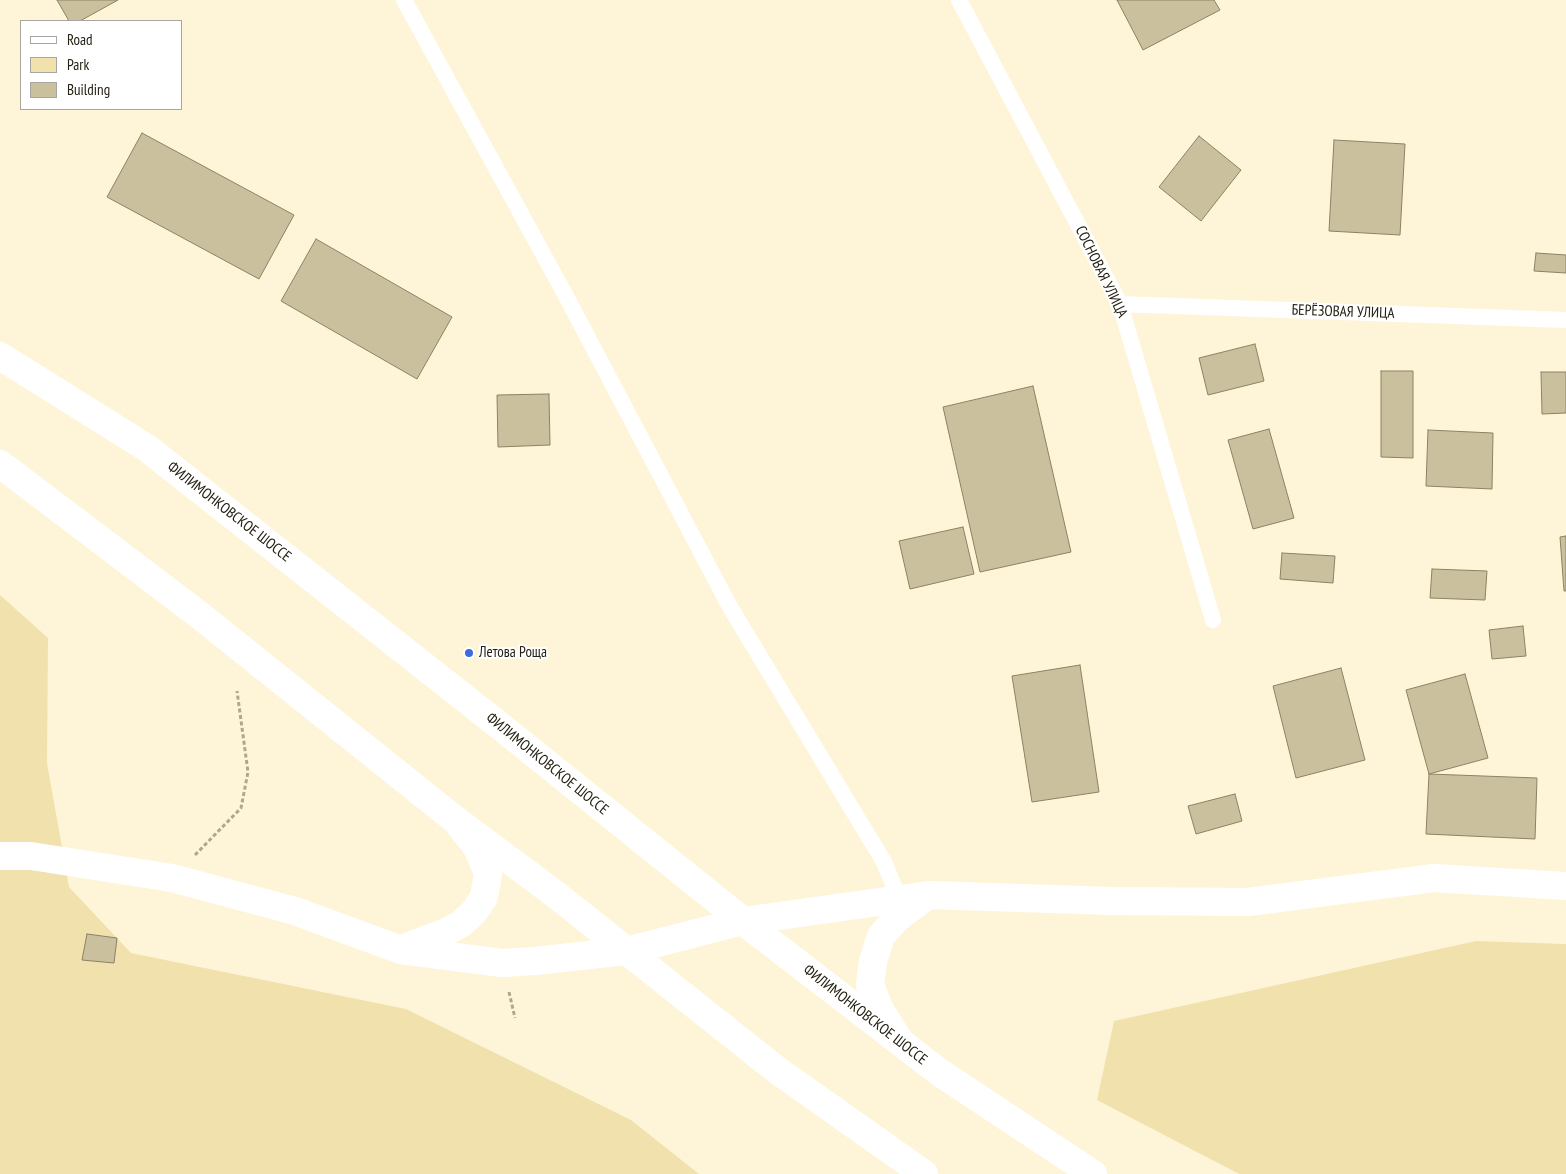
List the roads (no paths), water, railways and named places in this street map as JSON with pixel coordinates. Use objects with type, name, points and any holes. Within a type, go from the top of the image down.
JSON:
[{"type":"main road","name":"ФИЛИМОНКОВСКОЕ ШОССЕ","points":[[0,356],[147,448],[486,715],[743,921],[902,1044],[939,1072],[1092,1174]]},
{"type":"main road","points":[[0,464],[198,614],[453,818],[555,894],[777,1070],[924,1174]]},
{"type":"main road","points":[[401,950],[461,924],[474,912],[484,897],[488,874],[477,848],[453,818]]},
{"type":"main road","points":[[0,856],[31,856],[172,878],[295,911],[401,950],[502,963],[626,952],[743,921],[928,895],[1112,901],[1248,902],[1434,878],[1566,886]]},
{"type":"main road","points":[[902,1044],[880,1010],[870,985],[873,961],[881,936],[897,918],[928,895]]},
{"type":"lane","points":[[404,0],[566,296],[730,607],[884,862],[899,899]]},
{"type":"lane","name":"СОСНОВАЯ УЛИЦА","points":[[959,0],[1120,304],[1213,620]]},
{"type":"lane","name":"БЕРЁЗОВАЯ УЛИЦА","points":[[1120,304],[1566,320]]},
{"type":"place","name":"Летова Роща","points":[[469,653]]}]
